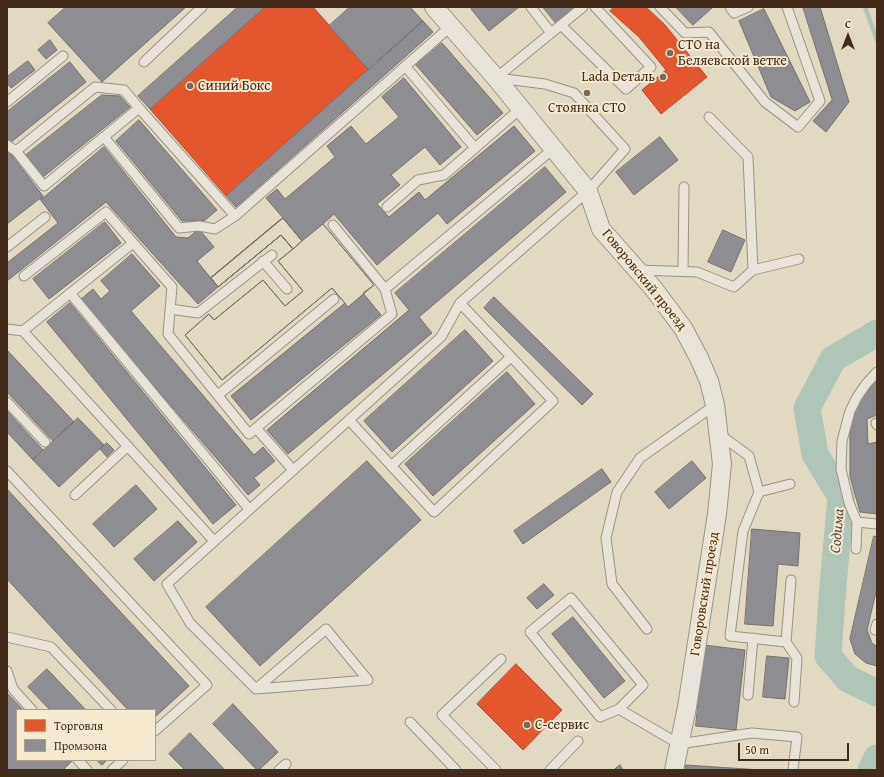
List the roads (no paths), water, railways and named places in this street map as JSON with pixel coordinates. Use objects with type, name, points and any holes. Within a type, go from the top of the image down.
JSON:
[{"type":"street","name":"Говоровский проезд","points":[[434,7],[496,78],[588,191],[601,229],[653,288],[683,328],[709,381],[715,405],[722,464],[717,514],[688,699],[674,770]]},
{"type":"lane","points":[[144,62],[202,7]]},
{"type":"lane","points":[[531,7],[551,33]]},
{"type":"lane","points":[[496,78],[583,7]]},
{"type":"lane","points":[[561,25],[626,89],[651,67],[595,7]]},
{"type":"lane","points":[[660,7],[685,33],[709,32],[765,102],[798,127],[820,102],[787,7]]},
{"type":"lane","points":[[730,7],[734,13],[748,7]]},
{"type":"lane","points":[[104,137],[179,228],[199,226],[215,229],[235,216],[451,26]]},
{"type":"lane","points":[[7,102],[63,56]]},
{"type":"lane","points":[[405,66],[475,148]]},
{"type":"lane","points":[[256,689],[326,630],[368,680],[256,689],[190,623],[167,584],[441,336],[460,303],[588,191],[625,149],[574,93],[545,84],[496,78]]},
{"type":"lane","points":[[16,151],[95,87],[124,90],[235,216]]},
{"type":"lane","points":[[7,145],[16,151],[44,186],[139,108]]},
{"type":"lane","points":[[387,207],[418,180],[444,175],[520,109]]},
{"type":"lane","points":[[709,117],[748,158],[753,270]]},
{"type":"lane","points":[[385,289],[553,148]]},
{"type":"lane","points":[[683,271],[684,187]]},
{"type":"lane","points":[[24,276],[106,212],[172,287],[168,334],[249,434],[392,314],[385,289],[333,225]]},
{"type":"lane","points":[[7,247],[45,217]]},
{"type":"lane","points":[[23,331],[132,243]]},
{"type":"lane","points":[[170,308],[198,314],[272,254]]},
{"type":"lane","points":[[638,270],[698,272],[734,287],[753,270],[799,259]]},
{"type":"lane","points":[[263,262],[287,289]]},
{"type":"lane","points":[[70,293],[249,509]]},
{"type":"lane","points":[[218,395],[334,299]]},
{"type":"lane","points":[[349,420],[434,512],[553,401],[460,303]]},
{"type":"lane","points":[[7,329],[23,331],[214,541]]},
{"type":"lane","points":[[391,466],[511,357]]},
{"type":"lane","points":[[856,549],[857,522],[849,503],[841,469],[842,440],[850,411],[857,397],[877,372]]},
{"type":"lane","points":[[7,402],[44,442]]},
{"type":"lane","points":[[647,629],[612,584],[606,538],[617,492],[640,458],[715,405]]},
{"type":"lane","points":[[256,428],[293,470]]},
{"type":"lane","points":[[719,434],[749,456],[759,492],[743,531],[730,636],[786,642]]},
{"type":"lane","points":[[75,495],[128,446]]},
{"type":"lane","points":[[7,471],[207,685],[156,730]]},
{"type":"lane","points":[[759,492],[790,484]]},
{"type":"lane","points":[[857,522],[877,524]]},
{"type":"lane","points":[[792,580],[786,642],[797,658],[794,702]]},
{"type":"lane","points":[[571,598],[643,685],[619,709],[600,717],[530,632],[571,598]]},
{"type":"lane","points":[[877,624],[875,630],[877,630]]},
{"type":"lane","points":[[7,637],[52,647],[110,709]]},
{"type":"lane","points":[[748,695],[753,638]]},
{"type":"lane","points":[[496,770],[442,715],[500,659]]},
{"type":"lane","points":[[7,671],[13,689],[31,709]]},
{"type":"lane","points":[[619,709],[679,744],[752,733],[797,738],[793,770]]},
{"type":"lane","points":[[410,722],[456,770]]},
{"type":"lane","points":[[550,770],[578,741]]},
{"type":"lane","points":[[79,761],[87,770]]},
{"type":"lane","points":[[112,770],[122,761]]},
{"type":"waterway","points":[[865,7],[877,40]]},
{"type":"waterway","name":"Содима","points":[[877,333],[833,359],[807,408],[815,454],[841,497],[828,656],[848,679],[877,693]]},
{"type":"waterway","name":"Содима","points":[[871,770],[877,758]]},
{"type":"place","name":"СТО на Беляевской ветке","points":[[670,53]]},
{"type":"place","name":"Lada Dеталь","points":[[663,77]]},
{"type":"place","name":"Синий Бокс","points":[[190,86]]},
{"type":"place","name":"Стоянка СТО","points":[[587,93]]},
{"type":"place","name":"С-сервис","points":[[527,725]]}]
